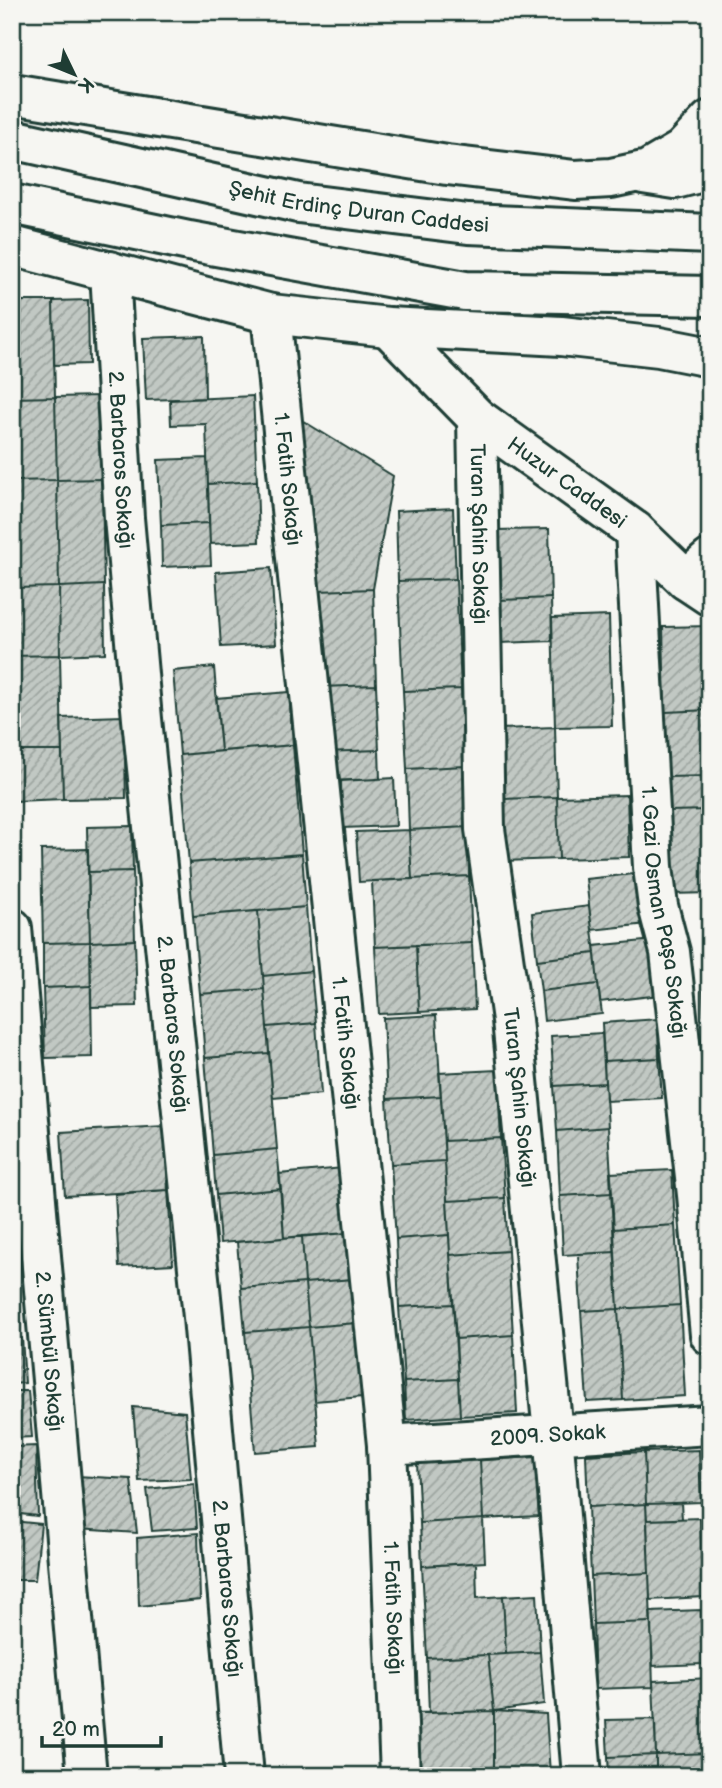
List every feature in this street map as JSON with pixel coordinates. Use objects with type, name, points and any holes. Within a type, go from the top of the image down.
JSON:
[{"type":"street","points":[[12,94],[447,165],[575,180],[611,178],[648,170],[682,150],[710,120]]},
{"type":"street","name":"Şehit Erdinç Duran Caddesi","points":[[12,139],[298,203],[468,225],[710,234]]},
{"type":"street","points":[[636,173],[675,178],[710,170]]},
{"type":"street","points":[[12,204],[188,241],[465,291],[710,296]]},
{"type":"street","points":[[12,246],[271,314],[388,327],[561,336],[659,347],[710,358]]},
{"type":"street","name":"2. Barbaros Sokağı","points":[[110,271],[127,558],[203,1317],[244,1776]]},
{"type":"street","name":"1. Fatih Sokağı","points":[[271,314],[387,1445],[400,1776]]},
{"type":"street","name":"Huzur Caddesi","points":[[388,327],[477,418],[702,578]]},
{"type":"street","name":"Turan Şahin Sokağı","points":[[477,418],[485,829],[512,1020],[553,1433],[582,1776]]},
{"type":"street","name":"1. Gazi Osman Paşa Sokağı","points":[[635,531],[653,867],[658,906],[670,952],[710,1335]]},
{"type":"street","name":"2. Sümbül Sokağı","points":[[12,928],[87,1776]]},
{"type":"street","name":"2009. Sokak","points":[[387,1445],[710,1424]]},
{"type":"building","points":[[88,300],[89,364],[54,365],[53,301]]},
{"type":"building","points":[[12,301],[53,301],[55,397],[12,398]]},
{"type":"building","points":[[204,336],[205,398],[146,400],[143,338]]},
{"type":"building","points":[[100,396],[102,479],[57,480],[55,397]]},
{"type":"building","points":[[253,396],[257,481],[208,484],[206,424],[171,425],[170,400]]},
{"type":"building","points":[[55,397],[57,480],[12,481],[12,398]]},
{"type":"building","points":[[300,419],[393,476],[373,589],[318,591]]},
{"type":"building","points":[[207,458],[209,523],[161,525],[158,460]]},
{"type":"building","points":[[102,479],[104,585],[59,587],[57,480]]},
{"type":"building","points":[[57,480],[59,587],[12,588],[12,481]]},
{"type":"building","points":[[257,481],[259,542],[210,544],[208,484]]},
{"type":"building","points":[[453,508],[456,579],[398,581],[396,511]]},
{"type":"building","points":[[209,523],[211,565],[162,567],[161,525]]},
{"type":"building","points":[[549,529],[551,598],[499,600],[497,530]]},
{"type":"building","points":[[271,568],[276,644],[221,647],[216,572]]},
{"type":"building","points":[[456,579],[461,689],[403,691],[398,581]]},
{"type":"building","points":[[104,585],[105,653],[60,655],[59,587]]},
{"type":"building","points":[[59,587],[60,655],[12,656],[12,588]]},
{"type":"building","points":[[373,589],[376,685],[321,687],[318,591]]},
{"type":"building","points":[[551,598],[552,641],[500,643],[499,600]]},
{"type":"building","points":[[609,616],[612,726],[555,727],[552,618]]},
{"type":"building","points":[[710,626],[710,710],[665,712],[663,627]]},
{"type":"building","points":[[60,655],[62,751],[14,751],[12,656]]},
{"type":"building","points":[[214,667],[221,751],[180,755],[173,671]]},
{"type":"building","points":[[376,685],[379,750],[323,752],[321,687]]},
{"type":"building","points":[[461,689],[465,766],[407,769],[403,691]]},
{"type":"building","points":[[289,692],[293,745],[221,751],[216,698]]},
{"type":"building","points":[[710,710],[710,776],[667,777],[665,712]]},
{"type":"building","points":[[124,716],[126,798],[63,799],[61,718]]},
{"type":"building","points":[[555,727],[557,797],[502,799],[500,729]]},
{"type":"building","points":[[293,745],[302,854],[189,863],[180,755]]},
{"type":"building","points":[[379,750],[380,779],[324,781],[323,752]]},
{"type":"building","points":[[14,751],[62,751],[63,799],[15,801]]},
{"type":"building","points":[[465,766],[468,827],[409,830],[407,769]]},
{"type":"building","points":[[710,776],[710,810],[668,811],[667,777]]},
{"type":"building","points":[[394,778],[396,826],[342,828],[341,781]]},
{"type":"building","points":[[627,795],[629,857],[559,859],[557,797]]},
{"type":"building","points":[[557,797],[559,859],[504,861],[502,799]]},
{"type":"building","points":[[710,810],[710,893],[670,894],[668,811]]},
{"type":"building","points":[[132,826],[133,871],[88,872],[87,827]]},
{"type":"building","points":[[468,827],[469,876],[412,879],[409,830]]},
{"type":"building","points":[[409,830],[412,879],[359,882],[356,832]]},
{"type":"building","points":[[88,849],[90,942],[43,943],[41,850]]},
{"type":"building","points":[[302,854],[306,907],[193,916],[189,863]]},
{"type":"building","points":[[133,871],[135,940],[90,942],[88,872]]},
{"type":"building","points":[[642,873],[647,924],[592,930],[586,879]]},
{"type":"building","points":[[469,876],[472,943],[375,947],[372,881]]},
{"type":"building","points":[[589,906],[595,953],[537,960],[532,913]]},
{"type":"building","points":[[306,907],[311,971],[263,976],[258,911]]},
{"type":"building","points":[[258,911],[264,989],[200,994],[193,916]]},
{"type":"building","points":[[135,940],[137,1006],[91,1007],[90,942]]},
{"type":"building","points":[[654,940],[660,995],[600,1002],[594,946]]},
{"type":"building","points":[[90,942],[91,986],[43,988],[43,943]]},
{"type":"building","points":[[472,943],[475,1009],[419,1012],[416,945]]},
{"type":"building","points":[[416,945],[419,1012],[379,1014],[375,947]]},
{"type":"building","points":[[595,953],[598,984],[541,991],[537,960]]},
{"type":"building","points":[[710,965],[710,1014],[704,1014],[702,966]]},
{"type":"building","points":[[311,971],[316,1023],[267,1027],[263,976]]},
{"type":"building","points":[[598,984],[602,1014],[544,1021],[541,991]]},
{"type":"building","points":[[91,986],[92,1057],[45,1058],[43,988]]},
{"type":"building","points":[[264,989],[269,1053],[205,1058],[200,994]]},
{"type":"building","points":[[436,1015],[441,1096],[387,1099],[383,1018]]},
{"type":"building","points":[[658,1019],[659,1058],[604,1061],[602,1023]]},
{"type":"building","points":[[316,1023],[321,1094],[273,1098],[267,1027]]},
{"type":"building","points":[[602,1033],[605,1083],[554,1086],[551,1036]]},
{"type":"building","points":[[269,1053],[277,1149],[213,1155],[205,1058]]},
{"type":"building","points":[[659,1058],[662,1098],[606,1101],[604,1061]]},
{"type":"building","points":[[497,1070],[501,1138],[444,1141],[439,1073]]},
{"type":"building","points":[[605,1083],[608,1127],[557,1131],[554,1086]]},
{"type":"building","points":[[441,1096],[445,1161],[391,1164],[387,1099]]},
{"type":"building","points":[[164,1126],[168,1190],[65,1196],[61,1132]]},
{"type":"building","points":[[608,1127],[612,1193],[560,1196],[557,1131]]},
{"type":"building","points":[[501,1138],[505,1198],[447,1201],[444,1141]]},
{"type":"building","points":[[277,1149],[281,1189],[216,1195],[213,1155]]},
{"type":"building","points":[[445,1161],[449,1235],[396,1239],[391,1164]]},
{"type":"building","points":[[343,1168],[348,1233],[284,1238],[279,1174]]},
{"type":"building","points":[[672,1170],[675,1225],[613,1229],[610,1173]]},
{"type":"building","points":[[281,1189],[284,1238],[220,1243],[216,1195]]},
{"type":"building","points":[[168,1190],[173,1264],[119,1267],[115,1194]]},
{"type":"building","points":[[612,1193],[615,1252],[563,1255],[560,1196]]},
{"type":"building","points":[[505,1198],[508,1251],[450,1255],[447,1201]]},
{"type":"building","points":[[675,1225],[680,1305],[618,1309],[613,1229]]},
{"type":"building","points":[[348,1233],[352,1279],[305,1283],[302,1236]]},
{"type":"building","points":[[449,1235],[453,1304],[399,1307],[396,1239]]},
{"type":"building","points":[[302,1236],[305,1283],[241,1288],[237,1242]]},
{"type":"building","points":[[508,1251],[513,1335],[456,1339],[450,1255]]},
{"type":"building","points":[[615,1252],[618,1309],[581,1311],[578,1254]]},
{"type":"building","points":[[12,1267],[16,1267],[16,1325],[12,1325]]},
{"type":"building","points":[[352,1279],[356,1323],[309,1327],[305,1283]]},
{"type":"building","points":[[305,1283],[309,1327],[245,1332],[241,1288]]},
{"type":"building","points":[[453,1304],[458,1379],[404,1382],[399,1307]]},
{"type":"building","points":[[680,1305],[685,1396],[623,1400],[618,1309]]},
{"type":"building","points":[[618,1309],[623,1400],[587,1402],[581,1311]]},
{"type":"building","points":[[356,1323],[362,1397],[315,1401],[309,1327]]},
{"type":"building","points":[[309,1327],[319,1447],[255,1452],[245,1332]]},
{"type":"building","points":[[513,1335],[517,1413],[460,1416],[456,1339]]},
{"type":"building","points":[[12,1338],[22,1338],[25,1383],[12,1384]]},
{"type":"building","points":[[458,1379],[460,1416],[406,1420],[404,1382]]},
{"type":"building","points":[[12,1391],[28,1391],[32,1437],[12,1438]]},
{"type":"building","points":[[133,1407],[185,1412],[191,1479],[139,1481]]},
{"type":"building","points":[[36,1446],[38,1516],[12,1513],[12,1447]]},
{"type":"building","points":[[699,1450],[701,1502],[646,1504],[644,1452]]},
{"type":"building","points":[[644,1452],[646,1504],[588,1507],[586,1455]]},
{"type":"building","points":[[536,1457],[539,1516],[483,1519],[480,1460]]},
{"type":"building","points":[[480,1460],[483,1519],[420,1523],[417,1463]]},
{"type":"building","points":[[76,1476],[131,1479],[137,1533],[77,1529]]},
{"type":"building","points":[[194,1484],[197,1528],[152,1531],[147,1489]]},
{"type":"building","points":[[681,1503],[682,1519],[647,1520],[646,1504]]},
{"type":"building","points":[[646,1504],[649,1573],[591,1576],[588,1507]]},
{"type":"building","points":[[700,1518],[703,1597],[650,1600],[647,1520]]},
{"type":"building","points":[[483,1519],[485,1562],[422,1566],[420,1523]]},
{"type":"building","points":[[12,1521],[41,1524],[35,1580],[12,1580]]},
{"type":"building","points":[[198,1533],[200,1600],[139,1606],[137,1538]]},
{"type":"building","points":[[476,1563],[477,1598],[503,1596],[506,1654],[427,1658],[422,1566]]},
{"type":"building","points":[[649,1573],[651,1622],[593,1624],[591,1576]]},
{"type":"building","points":[[537,1594],[540,1652],[506,1654],[503,1596]]},
{"type":"building","points":[[701,1610],[703,1664],[653,1666],[650,1612]]},
{"type":"building","points":[[651,1622],[653,1687],[595,1689],[593,1624]]},
{"type":"building","points":[[540,1652],[544,1704],[494,1711],[488,1655]]},
{"type":"building","points":[[488,1655],[494,1711],[429,1713],[427,1658]]},
{"type":"building","points":[[710,1678],[710,1753],[656,1755],[653,1681]]},
{"type":"building","points":[[494,1711],[546,1714],[550,1774],[494,1776]]},
{"type":"building","points":[[494,1711],[494,1776],[416,1776],[412,1713]]},
{"type":"building","points":[[655,1719],[656,1755],[608,1757],[606,1720]]},
{"type":"building","points":[[710,1753],[710,1776],[656,1776],[656,1755]]},
{"type":"building","points":[[656,1755],[656,1776],[609,1776],[608,1757]]}]
